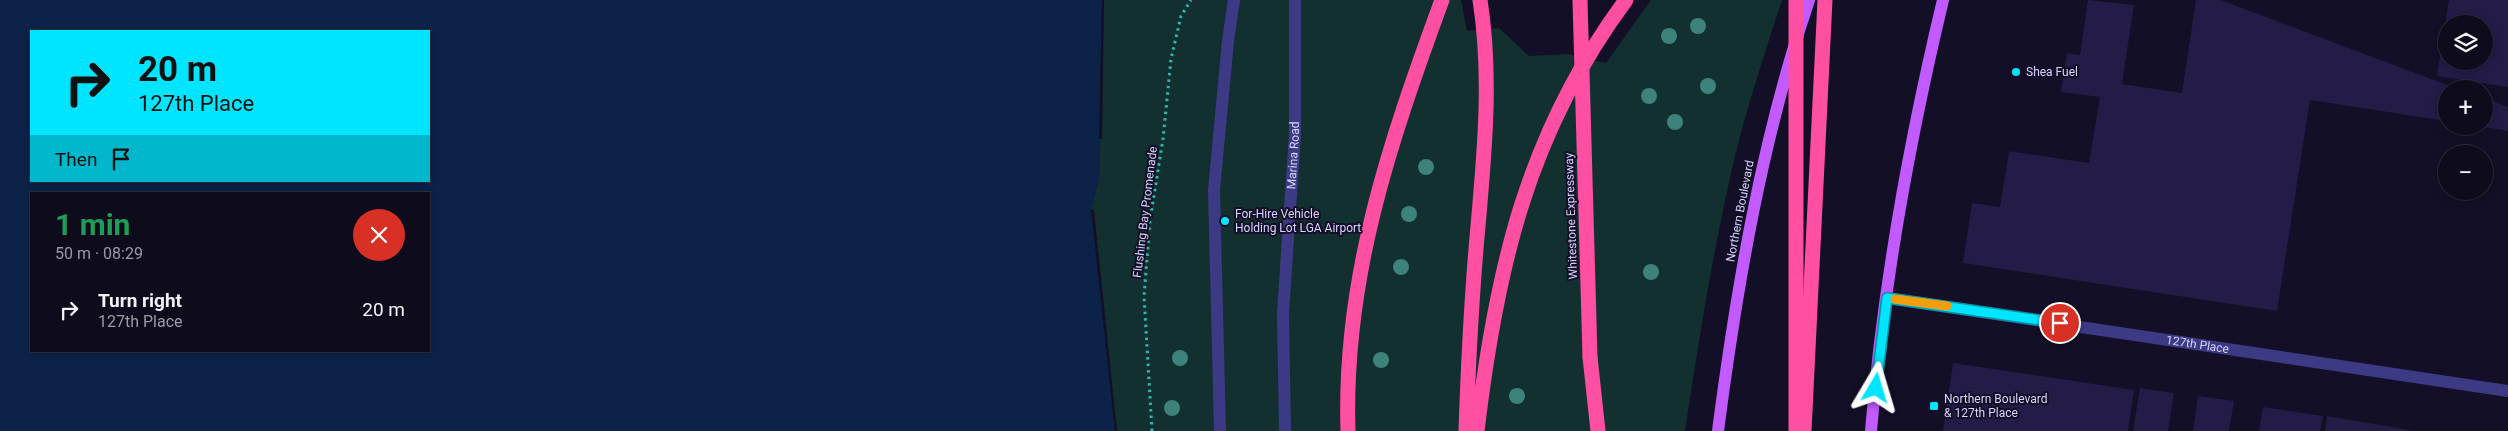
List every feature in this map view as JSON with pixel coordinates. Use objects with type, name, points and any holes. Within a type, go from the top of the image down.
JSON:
[{"type":"highway","points":[[1348,427],[1352,330],[1369,225],[1382,173],[1399,119],[1442,0]]},
{"type":"highway","points":[[1466,431],[1470,330],[1485,111],[1485,57],[1480,0]]},
{"type":"highway","name":"Whitestone Expressway","points":[[1580,0],[1592,431]]},
{"type":"highway","points":[[1477,431],[1497,294],[1520,207],[1545,140],[1568,93],[1591,51],[1626,0]]},
{"type":"highway","points":[[1796,0],[1796,431]]},
{"type":"highway","points":[[1804,431],[1825,0]]},
{"type":"highway","points":[[1590,357],[1598,431]]},
{"type":"main road","name":"Northern Boulevard","points":[[1718,431],[1736,306],[1761,176],[1783,84],[1809,0]]},
{"type":"main road","points":[[1871,431],[1887,298],[1915,127],[1942,0]]},
{"type":"street","points":[[1220,431],[1214,190],[1228,41],[1234,0]]},
{"type":"street","name":"Marina Road","points":[[1284,431],[1283,313],[1295,134],[1294,0]]},
{"type":"street","name":"127th Place","points":[[1887,298],[2508,391]]},
{"type":"path","name":"Flushing Bay Promenade","points":[[1152,431],[1144,296],[1150,220],[1163,140],[1171,58],[1181,16],[1191,0]]},
{"type":"green space","points":[[1102,0],[1461,0],[1467,31],[1499,28],[1529,56],[1568,54],[1606,63],[1651,0],[1782,0],[1747,111],[1730,178],[1711,273],[1685,431],[1115,431],[1091,209],[1099,178]]},
{"type":"water","points":[[0,0],[1102,0],[1099,178],[1091,209],[1115,431],[0,431]]},
{"type":"pier","points":[[1102,0],[1104,0],[1102,139],[1099,139]]},
{"type":"pier","points":[[1091,209],[1094,210],[1117,431],[1115,431]]},
{"type":"building","points":[[2088,0],[2134,5],[2122,84],[2182,93],[2196,0],[2221,0],[2438,81],[2438,120],[2310,100],[2277,311],[1963,263],[1972,203],[2000,207],[2009,151],[2089,163],[2100,97],[2061,92],[2067,53],[2080,55]]},
{"type":"building","points":[[2449,0],[2508,0],[2508,87],[2493,85],[2493,80],[2463,80],[2437,76],[2438,70],[2493,70],[2493,15],[2447,15]]},
{"type":"building","points":[[2493,101],[2508,107],[2508,131],[2493,128]]},
{"type":"building","points":[[1953,363],[2134,390],[2128,431],[1943,431]]},
{"type":"building","points":[[2140,388],[2174,393],[2168,431],[2133,431]]},
{"type":"building","points":[[2198,396],[2234,401],[2229,431],[2193,431]]},
{"type":"building","points":[[2263,407],[2323,416],[2320,431],[2259,431]]},
{"type":"building","points":[[2327,416],[2410,430],[2325,431]]},
{"type":"slow traffic","points":[[1895,299],[1947,306]]},
{"type":"place","name":"Shea Fuel","points":[[2016,72]]},
{"type":"place","name":"For-Hire Vehicle Holding Lot LGA Airport","points":[[1225,221]]},
{"type":"place","name":"Northern Boulevard & 127th Place","points":[[1934,406]]},
{"type":"route","points":[[1876,388],[1887,298],[2060,323]]}]
